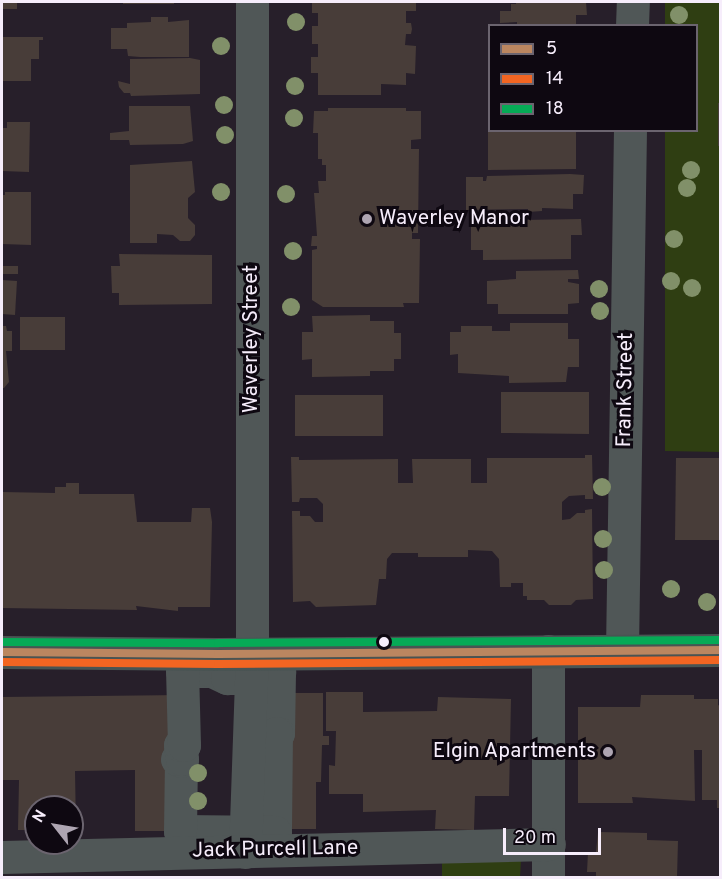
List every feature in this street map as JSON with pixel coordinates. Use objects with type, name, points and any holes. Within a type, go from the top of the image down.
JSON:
[{"type":"main road","points":[[2,652],[252,665],[548,651],[720,650]]},
{"type":"street","name":"Waverley Street","points":[[245,842],[252,665],[252,2]]},
{"type":"street","points":[[632,24],[633,2]]},
{"type":"street","name":"Frank Street","points":[[622,651],[630,132]]},
{"type":"street","points":[[548,651],[548,878]]},
{"type":"street","points":[[245,842],[180,831],[181,762],[177,759],[182,759],[180,745],[184,745],[182,671],[212,671],[227,678],[252,665]]},
{"type":"street","name":"Jack Purcell Lane","points":[[2,857],[245,842],[549,844]]},
{"type":"green space","points":[[665,2],[720,2],[720,452],[665,451],[665,132],[698,132],[698,24],[665,24]]},
{"type":"green space","points":[[442,859],[521,860],[520,877],[442,878]]},
{"type":"building","points":[[2,2],[17,2],[17,9],[2,9]]},
{"type":"building","points":[[123,2],[174,2],[174,4],[123,4]]},
{"type":"building","points":[[312,2],[416,2],[416,11],[406,11],[406,23],[411,23],[412,29],[411,34],[406,34],[405,45],[416,46],[415,74],[406,73],[406,85],[381,84],[381,95],[318,95],[318,73],[311,73],[311,57],[318,57],[318,44],[312,44],[312,26],[318,26],[318,13],[312,13]]},
{"type":"building","points":[[516,2],[586,2],[587,15],[576,15],[576,24],[500,23],[500,11],[511,11],[511,4],[516,4]]},
{"type":"building","points":[[151,17],[168,17],[168,22],[189,20],[189,57],[128,56],[127,49],[111,49],[111,28],[127,28],[127,23],[151,22]]},
{"type":"building","points":[[2,37],[43,37],[43,40],[39,40],[39,59],[31,59],[31,81],[2,81]]},
{"type":"building","points":[[190,58],[200,60],[200,94],[131,96],[119,87],[118,81],[130,84],[130,59]]},
{"type":"building","points":[[718,103],[720,103],[720,146],[718,146]]},
{"type":"building","points":[[129,106],[190,106],[193,141],[183,144],[130,145],[129,140],[110,140],[110,133],[129,131]]},
{"type":"building","name":"Waverley Manor","points":[[328,108],[406,108],[406,111],[421,111],[421,139],[411,140],[411,149],[419,149],[418,233],[412,233],[412,239],[420,239],[419,303],[403,303],[404,307],[323,307],[312,300],[312,250],[317,249],[317,246],[311,246],[312,236],[317,236],[314,193],[319,193],[318,181],[326,181],[326,165],[322,165],[322,159],[318,159],[318,133],[313,133],[314,111],[328,111]]},
{"type":"building","points":[[7,122],[30,122],[29,172],[2,171],[2,128],[7,128]]},
{"type":"building","points":[[488,132],[576,132],[576,169],[488,170]]},
{"type":"building","points":[[192,161],[195,192],[188,198],[188,218],[195,225],[195,235],[190,241],[180,241],[173,235],[157,234],[157,243],[130,243],[130,165]]},
{"type":"building","points":[[584,175],[583,194],[573,194],[573,209],[542,208],[542,211],[528,212],[528,209],[466,210],[466,177],[483,177],[483,181],[486,181],[487,176]]},
{"type":"building","points":[[5,192],[31,192],[31,245],[2,244],[2,195],[5,195]]},
{"type":"building","points":[[581,219],[582,235],[571,235],[571,259],[483,260],[483,250],[471,250],[471,221]]},
{"type":"building","points":[[119,254],[212,255],[212,304],[119,305],[119,293],[112,293],[111,266],[120,266]]},
{"type":"building","points":[[2,266],[18,266],[18,274],[2,274]]},
{"type":"building","points":[[578,270],[579,279],[568,279],[568,282],[579,284],[579,303],[568,304],[568,314],[498,314],[498,304],[487,304],[487,281],[516,279],[516,271]]},
{"type":"building","points":[[2,280],[17,281],[15,315],[2,314]]},
{"type":"building","points":[[370,315],[370,321],[394,321],[394,333],[401,333],[401,359],[394,359],[394,371],[370,371],[370,376],[312,377],[312,359],[302,360],[302,332],[313,332],[312,316]]},
{"type":"building","points":[[20,317],[65,317],[65,350],[20,350]]},
{"type":"building","points":[[510,323],[568,323],[568,339],[579,339],[579,367],[568,367],[566,382],[509,383],[509,376],[458,373],[458,354],[450,355],[450,332],[461,332],[461,326],[492,326],[492,331],[510,331]]},
{"type":"building","points":[[2,326],[6,326],[7,331],[12,331],[12,351],[6,351],[9,382],[4,388],[2,388]]},
{"type":"building","points":[[501,392],[589,392],[589,434],[501,433]]},
{"type":"building","points":[[295,395],[383,395],[383,436],[295,436]]},
{"type":"building","points":[[585,455],[592,455],[593,499],[585,499],[585,495],[569,496],[562,502],[562,520],[570,519],[577,513],[585,513],[585,510],[592,509],[593,599],[576,600],[571,605],[549,605],[544,600],[527,600],[527,596],[523,596],[523,583],[511,583],[511,587],[500,587],[499,559],[492,551],[468,550],[468,557],[418,557],[418,553],[392,553],[387,559],[386,579],[379,579],[376,605],[316,607],[310,601],[293,602],[292,511],[300,511],[300,516],[310,516],[315,522],[323,522],[323,504],[317,498],[300,498],[299,502],[292,502],[291,457],[299,457],[299,460],[398,459],[398,483],[413,483],[412,459],[471,459],[471,483],[487,483],[487,458],[585,458]]},
{"type":"building","points":[[676,458],[720,458],[720,540],[675,540]]},
{"type":"building","points":[[66,483],[79,483],[79,494],[134,494],[137,522],[191,522],[192,508],[210,508],[212,522],[210,607],[178,607],[178,611],[136,606],[137,610],[2,608],[2,492],[55,493],[55,487],[66,487]]},
{"type":"building","points":[[326,692],[363,692],[363,712],[437,711],[438,697],[511,699],[509,796],[475,796],[474,830],[435,829],[436,810],[363,812],[363,794],[329,794],[329,765],[335,766],[336,731],[326,731]]},
{"type":"building","points":[[277,693],[323,693],[323,736],[329,736],[329,745],[322,745],[321,782],[316,782],[316,829],[280,829]]},
{"type":"building","points":[[183,695],[180,831],[135,831],[135,770],[75,771],[75,795],[24,795],[24,830],[18,830],[19,780],[2,780],[2,697]]},
{"type":"building","points":[[641,695],[694,695],[694,699],[718,699],[720,706],[720,808],[717,808],[717,800],[702,800],[702,750],[694,750],[695,801],[632,797],[633,803],[578,803],[578,707],[640,707]]},
{"type":"building","points":[[598,832],[647,833],[647,840],[678,841],[677,878],[596,878],[596,872],[587,872],[588,852],[596,852]]},
{"type":"transit line","name":"18","points":[[2,642],[720,640]]},
{"type":"transit line","name":"5","points":[[2,652],[218,654],[720,650]]},
{"type":"transit line","name":"14","points":[[2,662],[218,664],[720,660]]},
{"type":"place","name":"Waverley Manor","points":[[367,219]]},
{"type":"place","name":"Elgin Apartments","points":[[608,752]]}]
